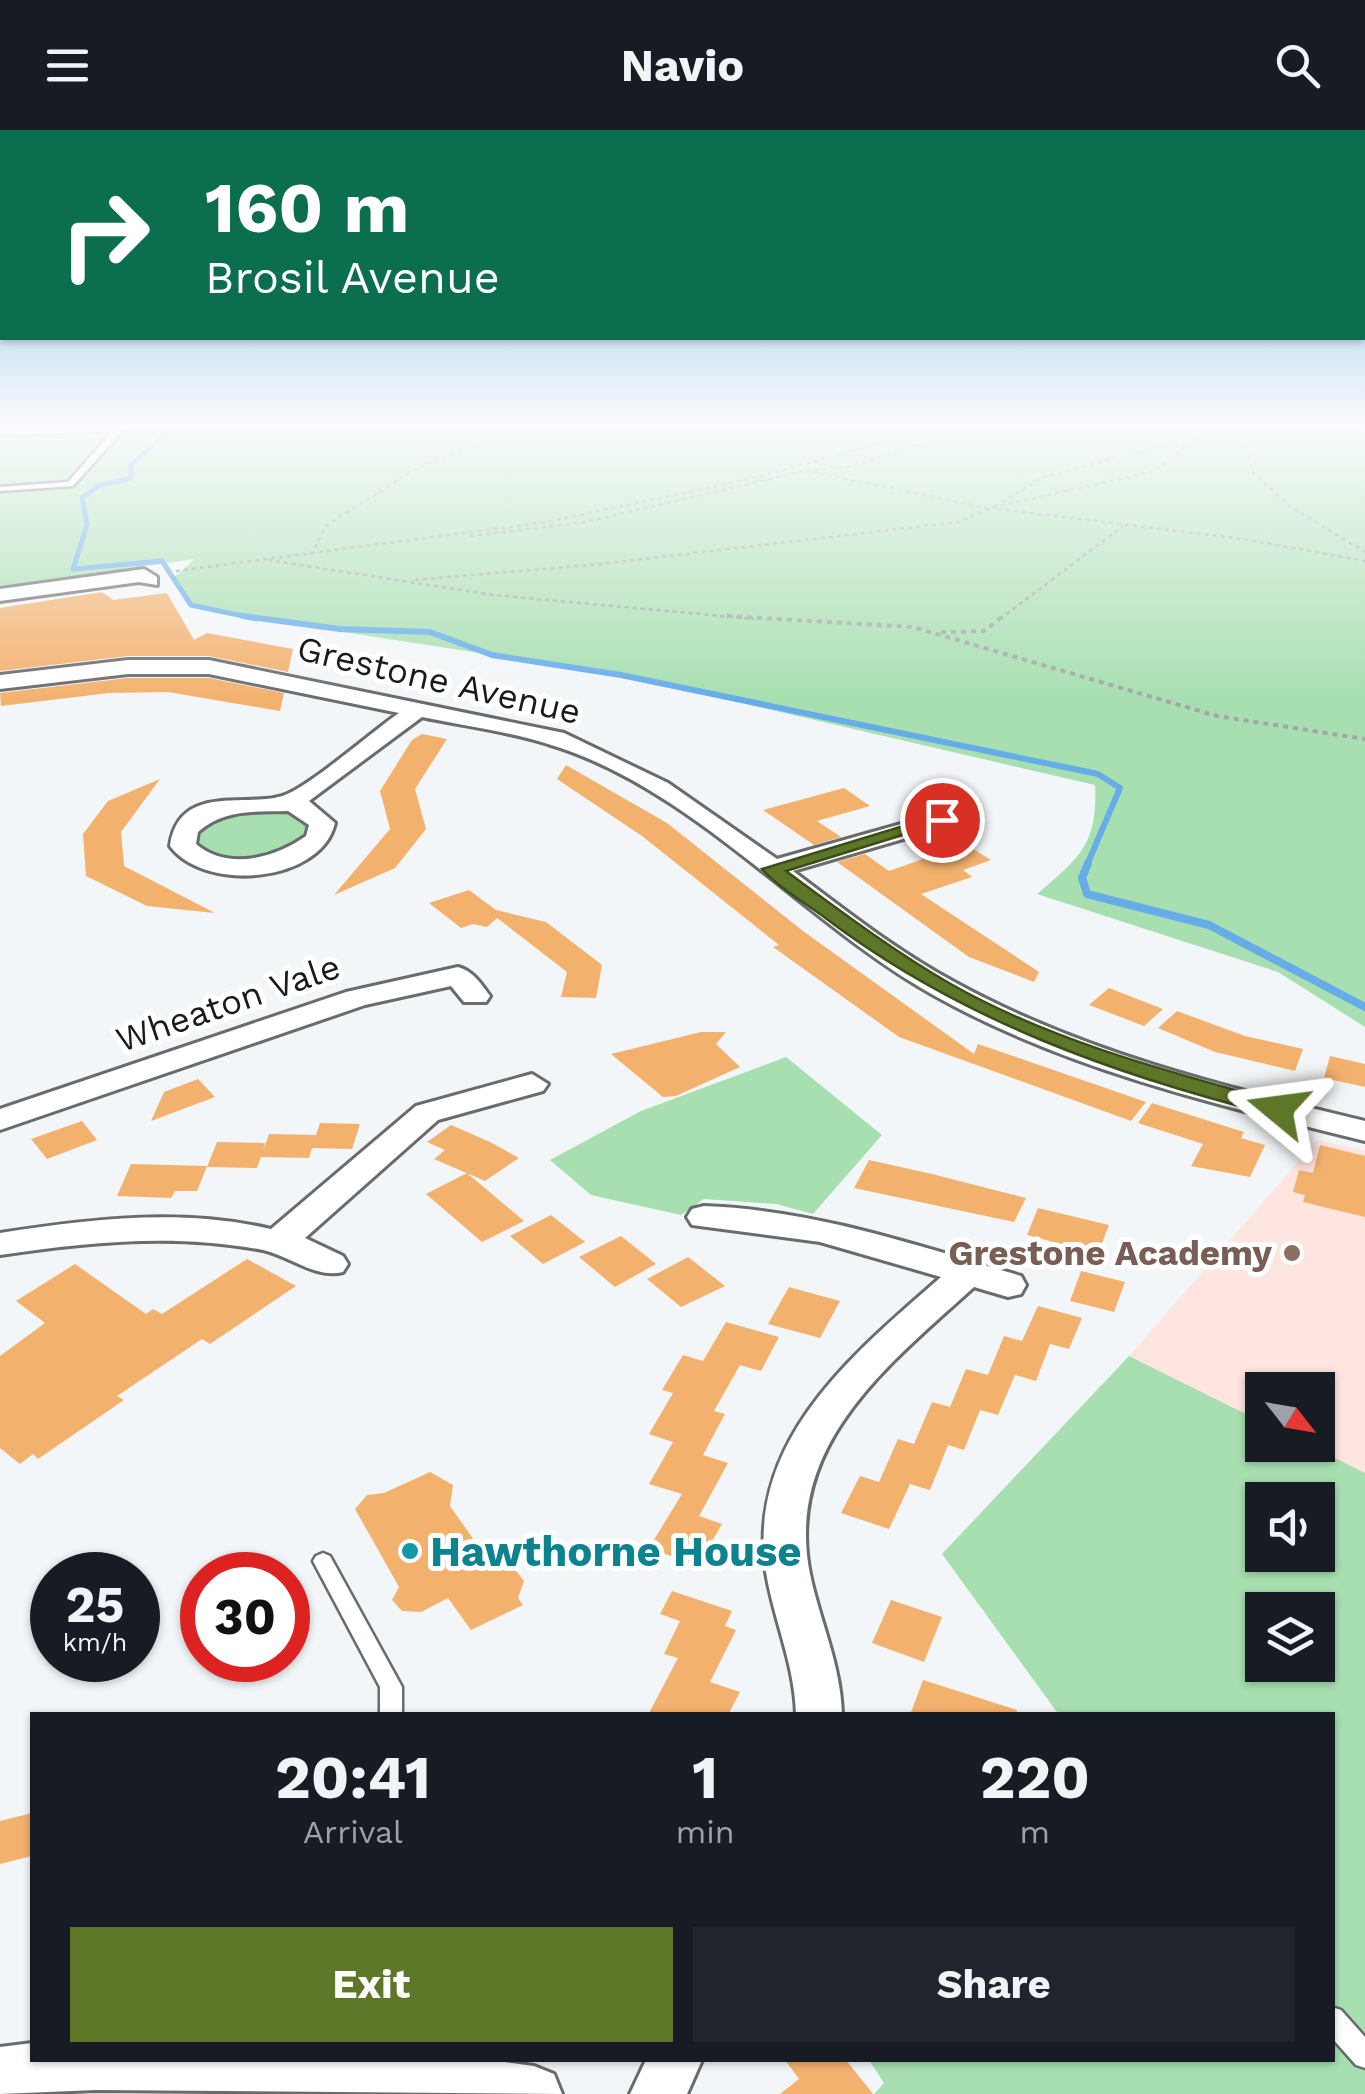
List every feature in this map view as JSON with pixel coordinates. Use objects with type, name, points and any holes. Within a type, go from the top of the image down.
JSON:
[{"type":"street","points":[[0,595],[144,575],[150,581]]},
{"type":"street","name":"Grestone Avenue","points":[[0,682],[128,666],[209,667],[556,738],[610,758],[674,794],[871,943],[944,989],[1054,1039],[1179,1082],[1365,1131]]},
{"type":"street","points":[[292,804],[308,810],[322,823],[318,839],[297,854],[265,864],[229,866],[199,859],[183,846],[185,830],[216,809],[249,802],[292,804],[420,708]]},
{"type":"street","points":[[772,869],[942,820]]},
{"type":"street","name":"Wheaton Vale","points":[[0,1120],[357,998],[458,976],[475,996]]},
{"type":"street","points":[[281,1240],[427,1113],[532,1084]]},
{"type":"street","points":[[704,1217],[744,1216],[799,1226],[1008,1285]]},
{"type":"street","points":[[0,1244],[128,1228],[281,1240],[314,1251],[330,1264]]},
{"type":"street","points":[[819,1712],[811,1657],[787,1570],[782,1509],[794,1461],[820,1420],[869,1362],[967,1273]]},
{"type":"street","points":[[658,2094],[673,2062]]},
{"type":"street","points":[[0,2074],[96,2063],[267,2064],[358,2069],[529,2093]]},
{"type":"lane","points":[[324,1561],[391,1687],[391,1712]]},
{"type":"lane","points":[[1335,2022],[1365,2056]]},
{"type":"path","points":[[310,555],[326,526],[341,517]]},
{"type":"path","points":[[412,543],[561,517]]},
{"type":"path","points":[[181,570],[608,517]]},
{"type":"path","points":[[403,581],[600,564],[958,522],[970,517]]},
{"type":"path","points":[[1054,517],[1244,539],[1365,561]]},
{"type":"path","points":[[1306,517],[1365,552]]},
{"type":"path","points":[[932,633],[984,631],[1123,526]]},
{"type":"path","points":[[268,560],[570,603],[799,623],[913,627],[1216,716],[1365,739]]},
{"type":"shaded area","name":"Grestone Academy","points":[[1317,1140],[1365,1150],[1365,1473],[1335,1458],[1335,1372],[1245,1372],[1245,1414],[1129,1356]]},
{"type":"green space","points":[[0,517],[1365,517],[1365,1027],[1278,972],[1037,894],[1083,848],[1093,822],[1095,785],[616,674],[233,615],[191,605],[172,579],[195,559],[0,587]]},
{"type":"green space","points":[[281,809],[307,821],[308,834],[298,844],[270,857],[220,858],[197,842],[200,829],[228,813]]},
{"type":"green space","points":[[786,1057],[882,1135],[813,1214],[776,1204],[704,1199],[681,1215],[591,1195],[550,1160],[641,1111]]},
{"type":"green space","points":[[1129,1356],[1245,1414],[1245,1462],[1335,1462],[1335,1458],[1365,1473],[1365,2094],[874,2094],[884,2083],[870,2062],[1335,2062],[1335,1712],[1057,1712],[942,1554]]},
{"type":"building","points":[[102,592],[113,600],[167,593],[194,640],[207,633],[293,649],[288,672],[209,656],[128,656],[0,671],[0,608]]},
{"type":"building","points":[[128,678],[209,678],[284,693],[280,711],[168,692],[109,693],[1,706],[0,693]]},
{"type":"building","points":[[422,734],[447,739],[415,789],[426,829],[395,868],[334,895],[390,829],[380,791],[412,740]]},
{"type":"building","points":[[566,765],[667,823],[803,931],[974,1054],[978,1044],[1146,1102],[1131,1121],[899,1037],[773,947],[779,945],[642,836],[557,779]]},
{"type":"building","points":[[160,779],[121,832],[124,866],[215,913],[147,906],[86,876],[83,834],[108,801]]},
{"type":"building","points":[[844,788],[870,806],[817,821],[841,837],[814,845],[763,810]]},
{"type":"building","points":[[965,844],[991,860],[963,870],[972,877],[921,894],[1039,972],[1034,982],[969,957],[837,862],[865,854],[889,871]]},
{"type":"building","points":[[469,890],[496,910],[546,922],[602,965],[596,998],[561,997],[567,972],[497,918],[487,927],[473,924],[461,928],[429,903]]},
{"type":"building","points":[[1109,988],[1163,1009],[1144,1026],[1089,1005]]},
{"type":"building","points":[[1177,1011],[1245,1036],[1303,1049],[1295,1071],[1215,1052],[1158,1028]]},
{"type":"building","points":[[701,1032],[726,1032],[716,1044],[740,1067],[676,1096],[663,1097],[611,1054]]},
{"type":"building","points":[[1330,1056],[1365,1064],[1365,1087],[1324,1078]]},
{"type":"building","points":[[198,1079],[215,1097],[151,1121],[164,1092]]},
{"type":"building","points":[[1152,1103],[1244,1132],[1241,1138],[1265,1145],[1250,1177],[1191,1166],[1203,1144],[1138,1123]]},
{"type":"building","points":[[82,1121],[97,1140],[47,1159],[31,1139]]},
{"type":"building","points":[[320,1123],[360,1124],[352,1149],[312,1148],[309,1158],[261,1157],[257,1168],[207,1167],[217,1142],[265,1143],[263,1151],[269,1134],[316,1135]]},
{"type":"building","points":[[451,1125],[519,1158],[485,1181],[434,1159],[445,1150],[427,1142]]},
{"type":"building","points":[[1320,1145],[1365,1156],[1365,1217],[1303,1202],[1305,1195],[1293,1192],[1299,1170],[1313,1173]]},
{"type":"building","points":[[869,1160],[1026,1198],[1014,1222],[854,1188]]},
{"type":"building","points":[[131,1164],[207,1166],[197,1191],[175,1191],[171,1198],[117,1196]]},
{"type":"building","points":[[467,1173],[524,1221],[482,1242],[426,1194]]},
{"type":"building","points":[[1038,1208],[1109,1225],[1098,1254],[1027,1235]]},
{"type":"building","points":[[551,1215],[585,1242],[543,1264],[510,1236]]},
{"type":"building","points":[[621,1236],[656,1264],[615,1287],[579,1257]]},
{"type":"building","points":[[688,1257],[725,1286],[681,1307],[647,1279]]},
{"type":"building","points":[[247,1259],[296,1286],[210,1344],[202,1339],[117,1396],[124,1400],[38,1459],[33,1454],[20,1464],[0,1448],[0,1356],[45,1323],[16,1301],[75,1264],[146,1314],[153,1309],[162,1314]]},
{"type":"building","points":[[1081,1271],[1125,1282],[1114,1312],[1070,1301]]},
{"type":"building","points":[[789,1287],[840,1301],[820,1338],[768,1324]]},
{"type":"building","points":[[1038,1306],[1082,1318],[1069,1349],[1050,1344],[1036,1381],[1015,1375],[998,1415],[980,1410],[964,1450],[948,1445],[930,1490],[910,1484],[889,1529],[841,1513],[860,1476],[879,1482],[898,1439],[914,1444],[932,1402],[950,1407],[966,1369],[988,1375],[1004,1336],[1022,1341]]},
{"type":"building","points":[[726,1322],[779,1337],[761,1371],[740,1365],[714,1411],[725,1414],[703,1455],[728,1463],[699,1516],[722,1524],[698,1566],[649,1548],[682,1494],[649,1484],[673,1442],[649,1434],[673,1393],[662,1390],[683,1355],[703,1361]]},
{"type":"building","name":"Hawthorne House","points":[[430,1472],[453,1485],[450,1506],[493,1567],[514,1568],[524,1581],[518,1598],[523,1605],[471,1630],[448,1598],[421,1612],[402,1611],[392,1600],[399,1587],[355,1509],[367,1495],[384,1493]]},
{"type":"building","points":[[672,1591],[732,1611],[725,1626],[736,1630],[710,1682],[740,1692],[730,1712],[650,1712],[678,1658],[664,1654],[680,1621],[660,1614]]},
{"type":"building","points":[[891,1600],[942,1617],[924,1662],[872,1643]]},
{"type":"building","points":[[923,1680],[1017,1710],[1017,1712],[911,1712]]},
{"type":"building","points":[[30,1814],[30,1856],[0,1864],[0,1821]]},
{"type":"building","points":[[786,2062],[848,2062],[873,2094],[780,2094],[799,2079]]},
{"type":"waterway","points":[[85,517],[87,525],[73,569],[162,561],[191,605],[257,619]]},
{"type":"waterway","points":[[243,616],[340,629],[430,632],[492,655],[621,675],[1098,774],[1120,788],[1087,865]]},
{"type":"waterway","points":[[1088,863],[1082,878],[1087,894],[1209,925],[1365,1007]]},
{"type":"place","name":"Grestone Academy","points":[[1292,1253]]},
{"type":"place","name":"Hawthorne House","points":[[410,1551]]},
{"type":"route","points":[[942,820],[772,869],[871,943],[944,989],[1054,1039],[1179,1082],[1278,1109]]}]
